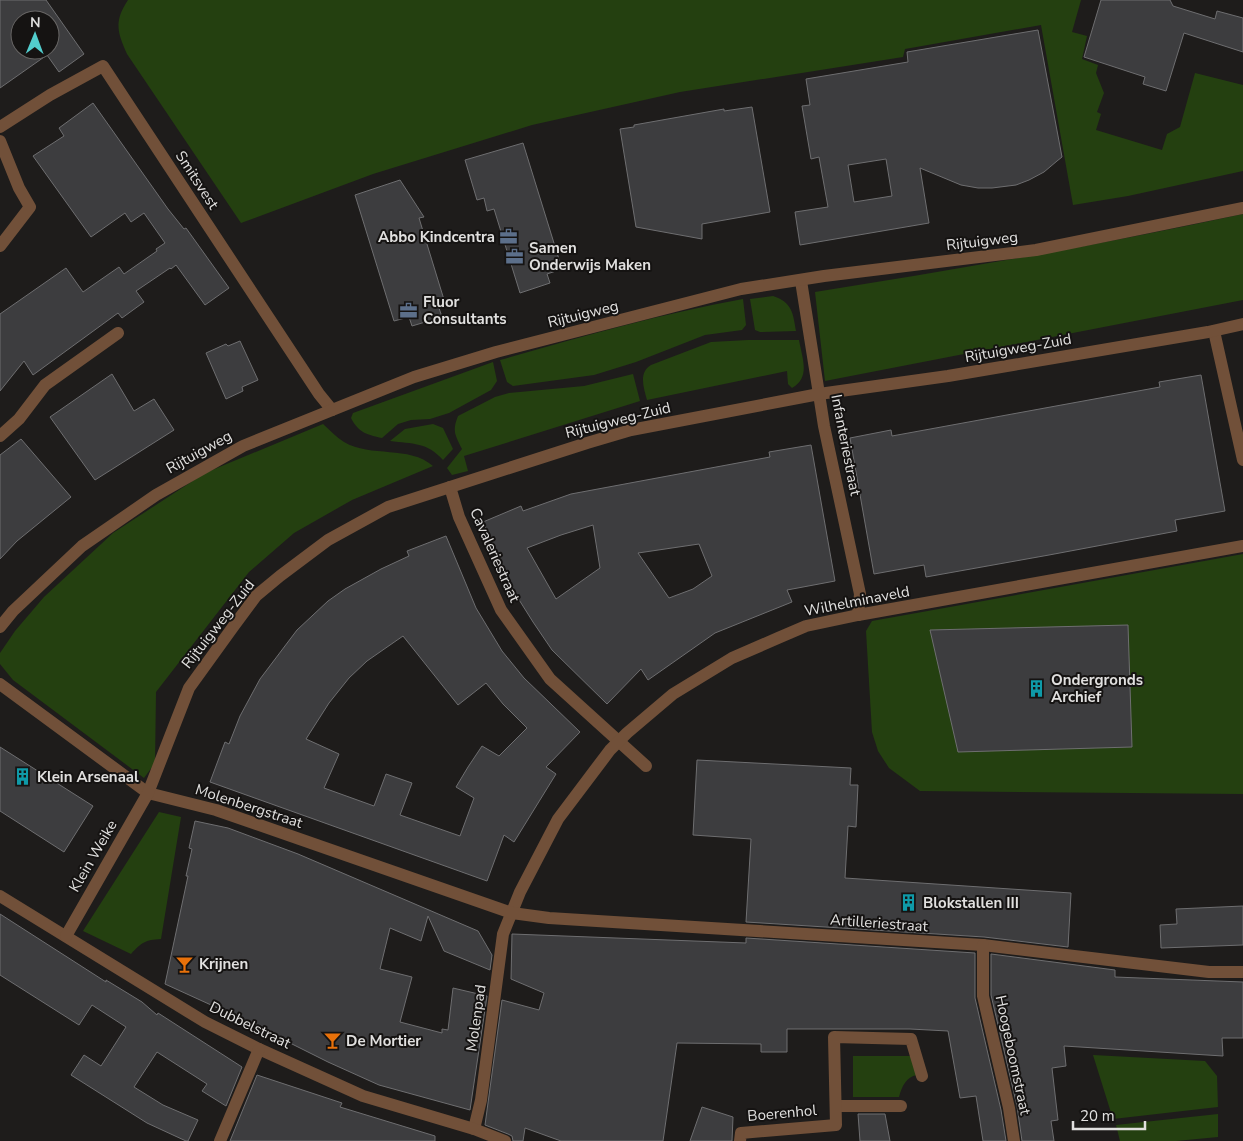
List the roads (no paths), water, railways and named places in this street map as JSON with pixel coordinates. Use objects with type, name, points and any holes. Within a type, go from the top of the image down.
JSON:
[{"type":"street","name":"Smitsvest","points":[[0,127],[50,95],[102,66],[319,394],[332,410]]},
{"type":"street","points":[[0,141],[19,188],[30,207],[0,246]]},
{"type":"street","name":"Rijtuigweg","points":[[0,627],[13,611],[82,546],[156,495],[242,446],[414,377],[496,352],[742,289],[824,276],[1036,250],[1243,208]]},
{"type":"street","name":"Infanteriestraat","points":[[801,281],[824,426],[860,594],[858,615]]},
{"type":"street","name":"Rijtuigweg-Zuid","points":[[148,793],[189,688],[256,596],[328,540],[388,507],[631,430],[819,394],[948,376],[1214,331],[1243,324]]},
{"type":"street","points":[[1214,331],[1243,460]]},
{"type":"street","points":[[0,436],[19,419],[45,385],[118,333]]},
{"type":"street","name":"Cavaleriestraat","points":[[450,487],[459,516],[501,610],[550,679],[646,766]]},
{"type":"street","name":"Wilhelminaveld","points":[[512,913],[527,878],[558,819],[610,750],[626,733],[673,694],[732,658],[806,626],[1243,546]]},
{"type":"street","name":"Molenbergstraat","points":[[0,684],[148,793],[216,810],[512,913]]},
{"type":"street","name":"Klein Weike","points":[[66,936],[148,793]]},
{"type":"street","name":"Dubbelstraat","points":[[0,896],[205,1022],[259,1049],[363,1096],[474,1129],[505,1141]]},
{"type":"street","name":"Artilleriestraat","points":[[512,913],[549,918],[983,946],[1209,972],[1243,972]]},
{"type":"street","name":"Molenpad","points":[[474,1129],[481,1100],[503,934],[512,913]]},
{"type":"street","name":"Hoogeboomstraat","points":[[983,946],[983,996],[1009,1108],[1014,1141]]},
{"type":"street","name":"Boerenhol","points":[[741,1137],[836,1125],[834,1037],[911,1039],[922,1076]]},
{"type":"street","points":[[220,1141],[259,1049]]},
{"type":"street","name":"Boerenhol","points":[[836,1106],[901,1106]]},
{"type":"place","name":"Abbo Kindcentra","points":[[509,237]]},
{"type":"place","name":"Samen Onderwijs Maken","points":[[515,257]]},
{"type":"place","name":"Fluor Consultants","points":[[409,311]]},
{"type":"place","name":"Ondergronds Archief","points":[[1037,689]]},
{"type":"place","name":"Klein Arsenaal","points":[[23,777]]},
{"type":"place","name":"Blokstallen III","points":[[909,903]]},
{"type":"place","name":"Krijnen","points":[[185,964]]},
{"type":"place","name":"De Mortier","points":[[332,1041]]}]
